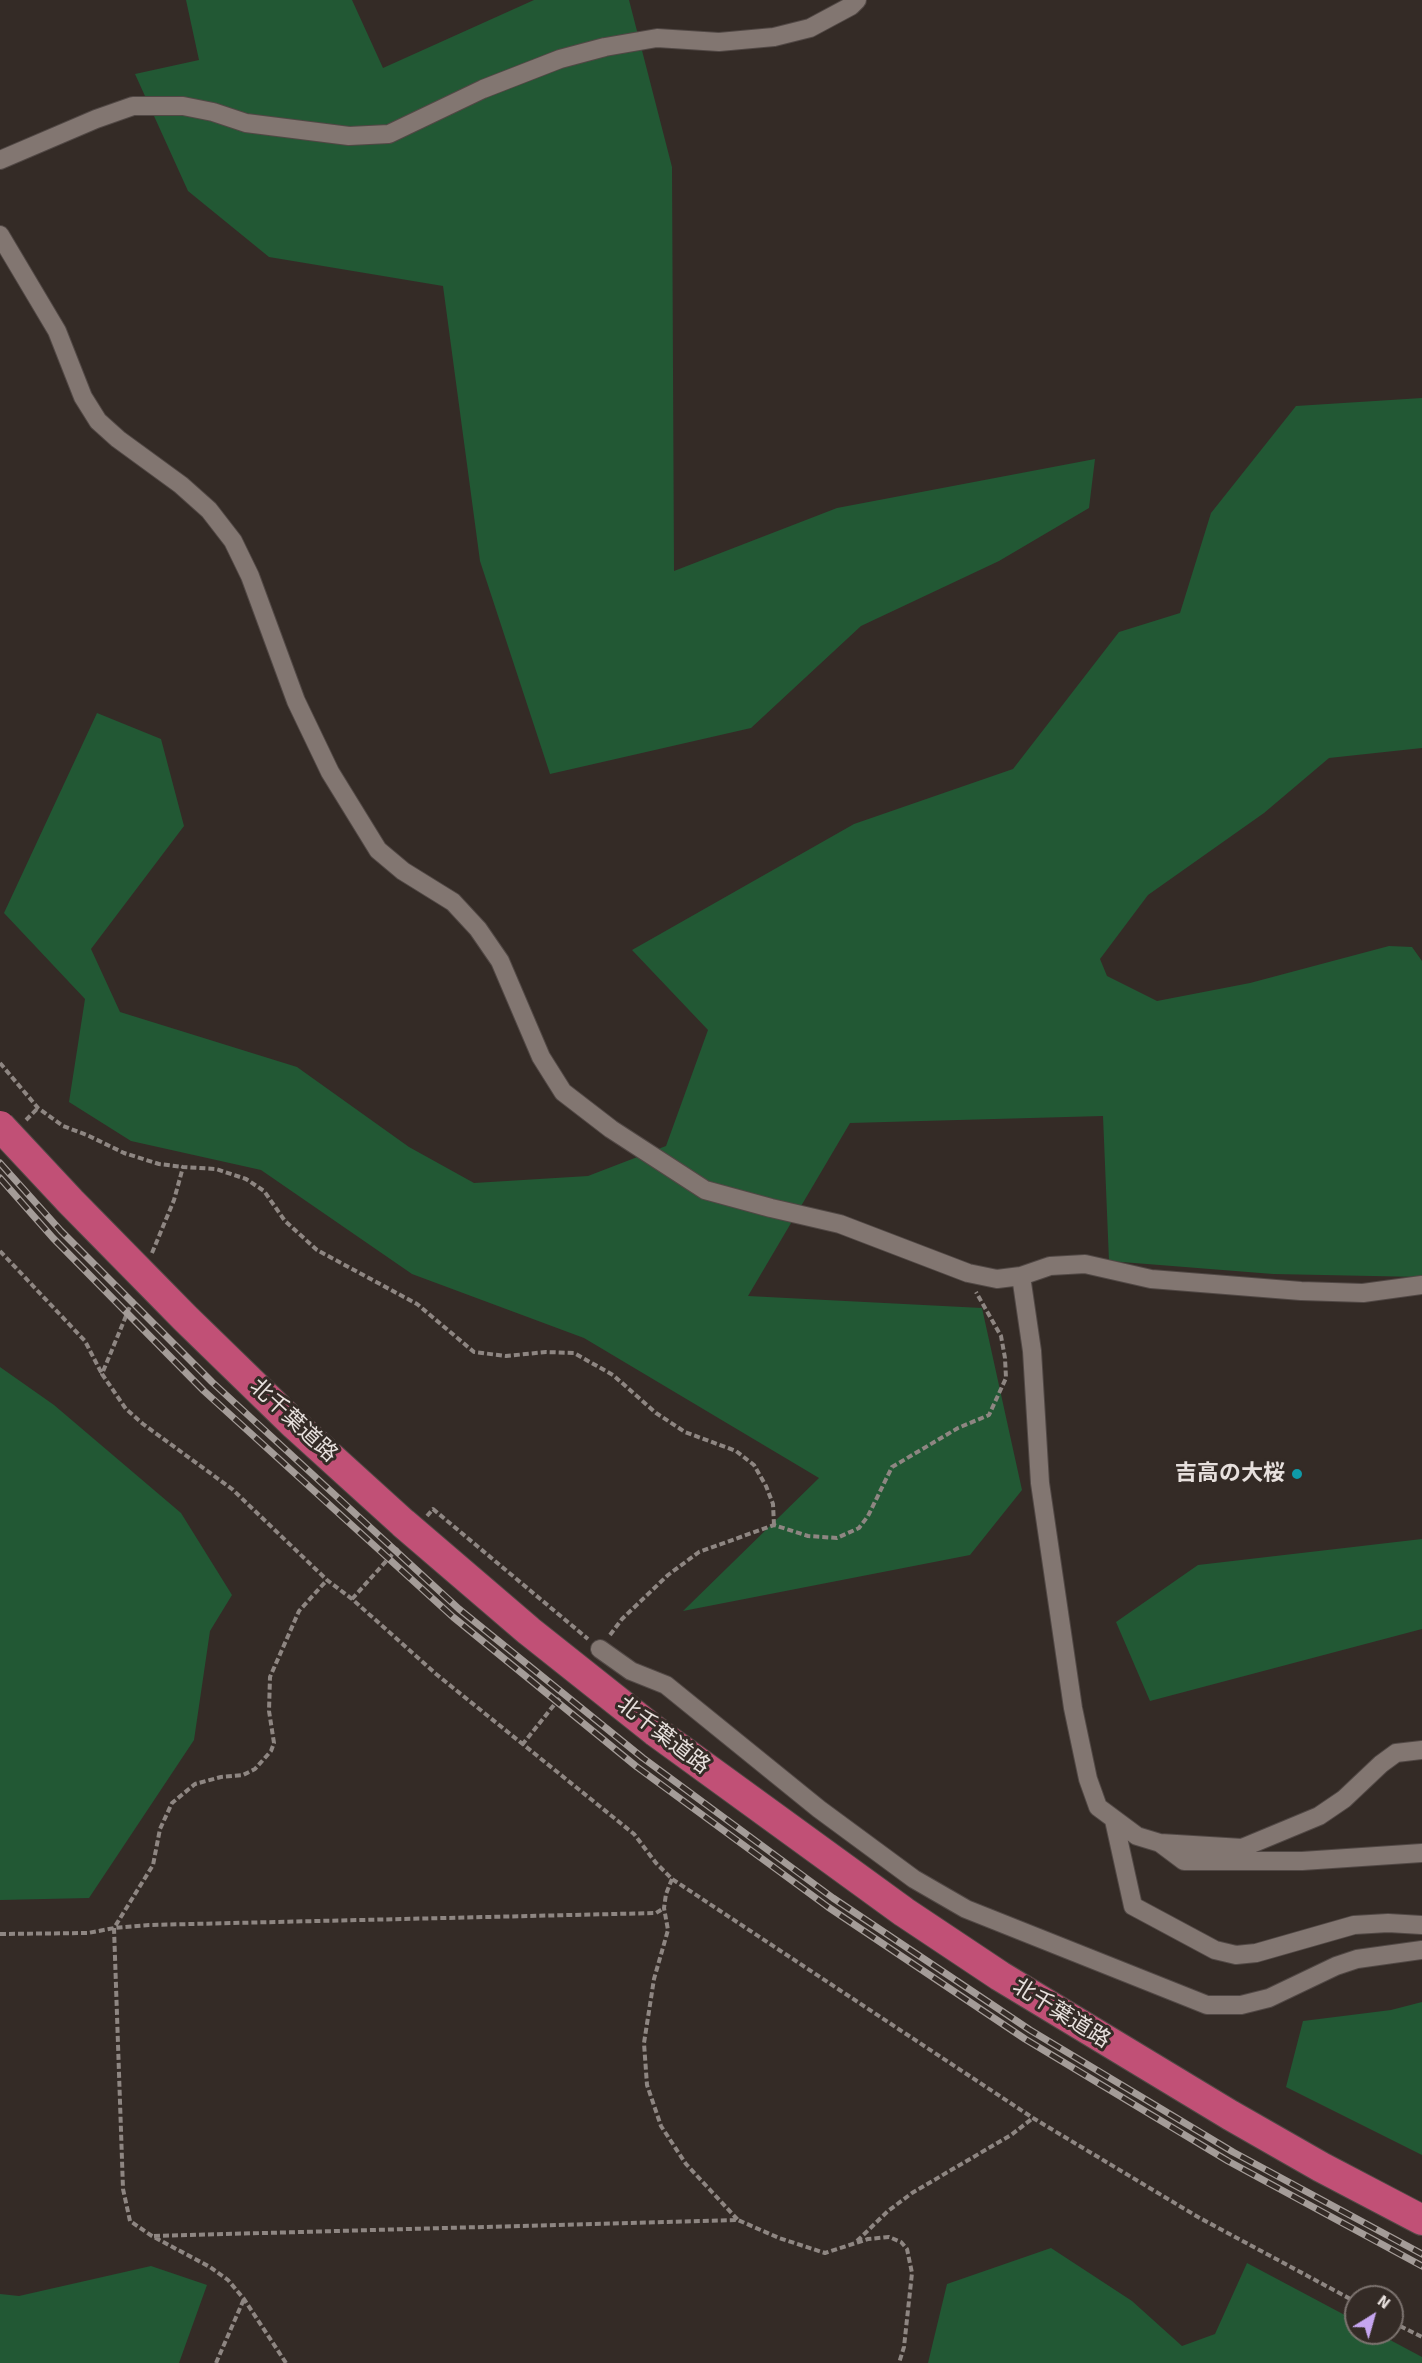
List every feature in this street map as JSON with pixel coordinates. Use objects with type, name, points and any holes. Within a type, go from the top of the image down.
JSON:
[{"type":"highway","name":"北千葉道路","points":[[0,1126],[185,1318],[295,1425],[403,1523],[529,1631],[655,1731],[904,1912],[1000,1976],[1230,2115],[1321,2167],[1422,2220]]},
{"type":"street","points":[[0,160],[96,119],[133,106],[183,106],[213,111],[246,123],[349,136],[389,134],[483,89],[560,59],[605,46],[657,38],[719,42],[774,37],[810,28],[851,6],[857,0]]},
{"type":"street","points":[[0,235],[57,331],[83,397],[98,421],[118,439],[181,485],[208,510],[233,541],[250,576],[296,701],[341,792],[378,850],[403,871],[453,902],[478,929],[500,961],[541,1057],[563,1092],[611,1128],[705,1190],[840,1224],[956,1270],[997,1279],[1021,1276],[1050,1266],[1085,1264],[1151,1279],[1301,1291],[1363,1293],[1422,1285]]},
{"type":"street","points":[[1021,1276],[1032,1351],[1040,1483],[1073,1708],[1088,1779],[1098,1807],[1137,1836],[1160,1843],[1242,1848],[1319,1816],[1344,1799],[1396,1753],[1422,1750]]},
{"type":"street","points":[[600,1649],[631,1671],[666,1685],[819,1809],[914,1879],[966,1909],[1207,2005],[1241,2005],[1260,2001],[1347,1962],[1422,1950]]},
{"type":"street","points":[[1114,1820],[1133,1905],[1215,1950],[1236,1954],[1256,1953],[1354,1925],[1388,1923],[1422,1925]]},
{"type":"street","points":[[1160,1843],[1184,1861],[1302,1861],[1422,1853]]},
{"type":"path","points":[[0,1063],[38,1108],[63,1126],[124,1153],[159,1164],[216,1168],[246,1179],[264,1191],[285,1221],[317,1250],[417,1304],[474,1352],[506,1356],[546,1352],[574,1353],[613,1375],[656,1413],[685,1432],[736,1451],[754,1465],[773,1504],[774,1525]]},
{"type":"path","points":[[152,1254],[174,1200],[183,1167]]},
{"type":"path","points":[[0,1251],[84,1341],[102,1374],[126,1409],[232,1489],[327,1580],[352,1599],[436,1674],[634,1834],[656,1863],[672,1879],[1033,2118],[1198,2217],[1344,2296]]},
{"type":"path","points":[[600,1649],[622,1619],[668,1575],[699,1552],[774,1525],[808,1536],[837,1538],[859,1528],[868,1516],[892,1467],[958,1428],[988,1415],[1006,1378],[1001,1336],[975,1290],[956,1270]]},
{"type":"path","points":[[102,1374],[134,1298]]},
{"type":"path","points":[[286,2363],[244,2299],[228,2280],[210,2267],[152,2236],[130,2220],[123,2189],[114,1928],[153,1864],[160,1829],[172,1803],[195,1784],[221,1777],[243,1775],[255,1769],[271,1751],[274,1743],[269,1711],[270,1677],[299,1611],[327,1580]]},
{"type":"path","points":[[522,1744],[572,1684]]},
{"type":"path","points":[[672,1879],[664,1908],[668,1930],[654,1979],[644,2043],[647,2085],[661,2126],[686,2164],[738,2220],[779,2238],[825,2253],[855,2243],[889,2237],[901,2242],[907,2249],[912,2272],[904,2347],[899,2363]]},
{"type":"path","points":[[0,1934],[88,1933],[148,1925],[656,1913],[664,1908]]},
{"type":"path","points":[[855,2243],[888,2211],[912,2193],[1011,2135],[1033,2118]]},
{"type":"path","points":[[152,2236],[738,2220]]},
{"type":"path","points":[[216,2363],[244,2299]]},
{"type":"path","points":[[1404,2328],[1422,2337]]},
{"type":"green space","points":[[186,0],[352,0],[383,68],[534,0],[629,0],[672,167],[674,571],[837,508],[1095,459],[1089,508],[999,561],[861,626],[751,728],[550,774],[480,561],[443,286],[269,257],[188,191],[135,74],[199,60]]},
{"type":"green space","points":[[1422,398],[1422,748],[1329,758],[1264,813],[1148,895],[1100,959],[1107,976],[1157,1001],[1250,983],[1389,946],[1412,947],[1422,961],[1422,1277],[1273,1274],[1109,1261],[1103,1116],[850,1123],[748,1296],[982,1308],[1022,1490],[970,1555],[683,1611],[819,1478],[584,1338],[412,1274],[261,1170],[131,1141],[69,1102],[85,999],[4,913],[97,713],[161,739],[184,826],[91,949],[120,1012],[297,1067],[409,1147],[474,1183],[588,1176],[666,1146],[708,1030],[632,950],[854,824],[1013,769],[1119,632],[1180,613],[1211,513],[1296,406]]},
{"type":"green space","points":[[0,1367],[54,1405],[181,1513],[232,1595],[210,1631],[194,1740],[89,1898],[0,1900]]},
{"type":"green space","points":[[1422,1539],[1422,1629],[1150,1701],[1116,1622],[1198,1565]]},
{"type":"green space","points":[[1422,2002],[1422,2155],[1286,2087],[1303,2021],[1391,2010]]},
{"type":"green space","points":[[1051,2248],[1132,2301],[1182,2346],[1215,2334],[1247,2263],[1344,2315],[1344,2345],[1400,2345],[1422,2357],[1422,2363],[928,2363],[947,2284]]},
{"type":"green space","points":[[151,2266],[207,2285],[179,2363],[0,2363],[0,2294],[19,2296]]},
{"type":"railway","points":[[0,1163],[61,1231],[212,1382],[459,1609],[643,1758],[833,1898],[1030,2030],[1233,2152],[1422,2254]]},
{"type":"railway","points":[[0,1178],[53,1238],[204,1391],[453,1617],[637,1767],[828,1907],[1025,2039],[1228,2161],[1422,2266]]},
{"type":"place","name":"吉高の大桜","points":[[1297,1474]]}]
